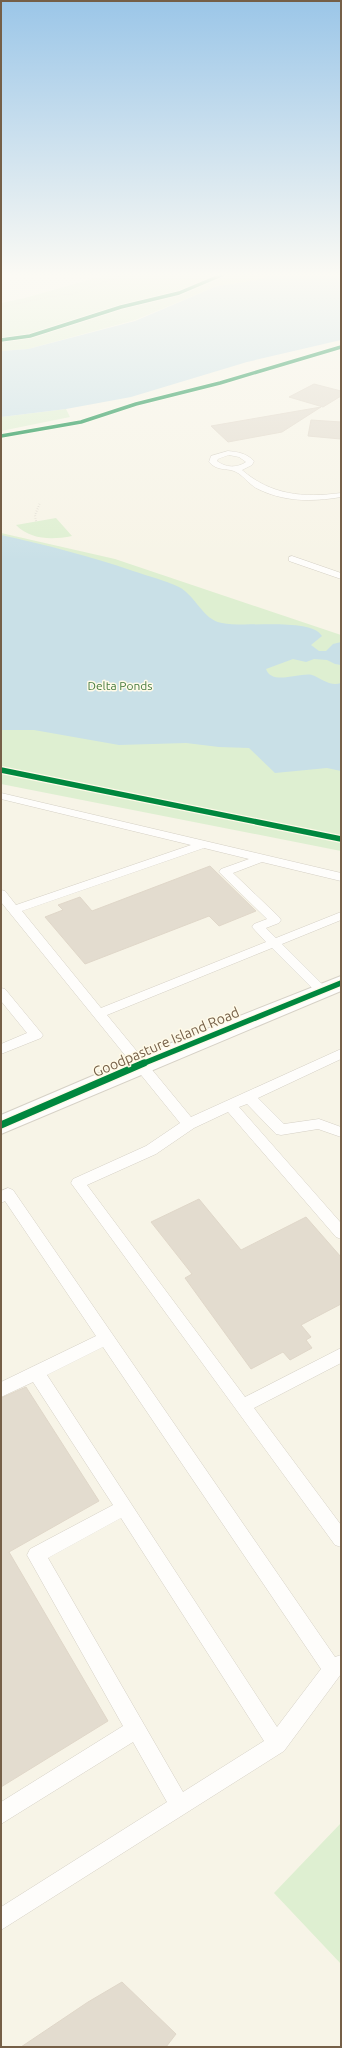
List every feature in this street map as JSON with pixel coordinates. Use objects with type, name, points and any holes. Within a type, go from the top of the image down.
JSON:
[{"type":"main road","name":"Goodpasture Island Road","points":[[1,1125],[332,987]]},
{"type":"lane","points":[[235,468],[254,485],[283,495],[310,498],[341,494]]},
{"type":"lane","points":[[292,559],[339,574]]},
{"type":"lane","points":[[1,796],[341,876]]},
{"type":"lane","points":[[14,910],[204,844]]},
{"type":"lane","points":[[263,857],[225,872],[275,920],[258,927],[274,944],[332,987]]},
{"type":"lane","points":[[1,894],[140,1066],[189,1124]]},
{"type":"lane","points":[[98,1014],[341,916]]},
{"type":"lane","points":[[1,992],[36,1035],[1,1049]]},
{"type":"lane","points":[[341,1054],[189,1124],[151,1150],[78,1183],[341,1539]]},
{"type":"lane","points":[[249,1097],[281,1130],[319,1124],[341,1132]]},
{"type":"lane","points":[[229,1105],[341,1233]]},
{"type":"lane","points":[[1,1196],[8,1194],[106,1338],[337,1666],[277,1744],[1,1919]]},
{"type":"lane","points":[[1,1390],[106,1338]]},
{"type":"lane","points":[[243,1406],[341,1355]]},
{"type":"lane","points":[[36,1372],[277,1744]]},
{"type":"lane","points":[[124,1508],[36,1555],[180,1806]]},
{"type":"lane","points":[[1,1814],[136,1729]]},
{"type":"path","points":[[36,521],[35,515],[40,503]]},
{"type":"green space","points":[[66,409],[70,417],[1,431],[1,417]]},
{"type":"green space","points":[[56,518],[72,536],[42,538],[28,534],[16,525]]},
{"type":"green space","name":"Delta Ponds","points":[[1,533],[115,559],[341,635],[341,851],[1,784]]},
{"type":"green space","points":[[341,1823],[341,1964],[274,1893]]},
{"type":"water","points":[[1,370],[222,370],[131,397],[66,409],[1,417]]},
{"type":"water","name":"Delta Ponds","points":[[1,535],[84,556],[162,580],[185,591],[205,613],[215,621],[232,624],[276,624],[305,627],[315,630],[322,636],[311,645],[319,651],[326,651],[333,644],[341,642],[341,665],[327,660],[314,659],[306,662],[293,659],[266,669],[269,674],[274,677],[280,678],[312,675],[329,683],[341,683],[341,771],[327,768],[275,773],[249,748],[219,747],[186,743],[119,745],[34,730],[1,730]]},
{"type":"building","points":[[314,384],[341,391],[341,396],[323,407],[289,397]]},
{"type":"building","points":[[321,407],[282,432],[228,442],[211,426]]},
{"type":"building","points":[[311,420],[341,422],[341,439],[308,436]]},
{"type":"building","points":[[210,866],[256,911],[219,926],[209,916],[85,964],[45,917],[63,910],[58,905],[80,897],[92,911]]},
{"type":"building","points":[[199,1199],[241,1250],[306,1217],[341,1257],[341,1304],[301,1325],[311,1337],[306,1340],[312,1348],[290,1360],[283,1352],[251,1369],[185,1278],[192,1274],[151,1222]]},
{"type":"building","points":[[26,1387],[99,1501],[9,1552],[108,1721],[1,1787],[1,1398]]},
{"type":"building","points":[[122,1982],[176,2034],[166,2047],[21,2047],[88,2002]]},
{"type":"cycle path","points":[[1,436],[81,422],[136,404],[220,383],[265,370]]},
{"type":"cycle path","points":[[1,770],[341,839]]},
{"type":"cycle path","points":[[1,1125],[159,1057],[341,983]]}]
